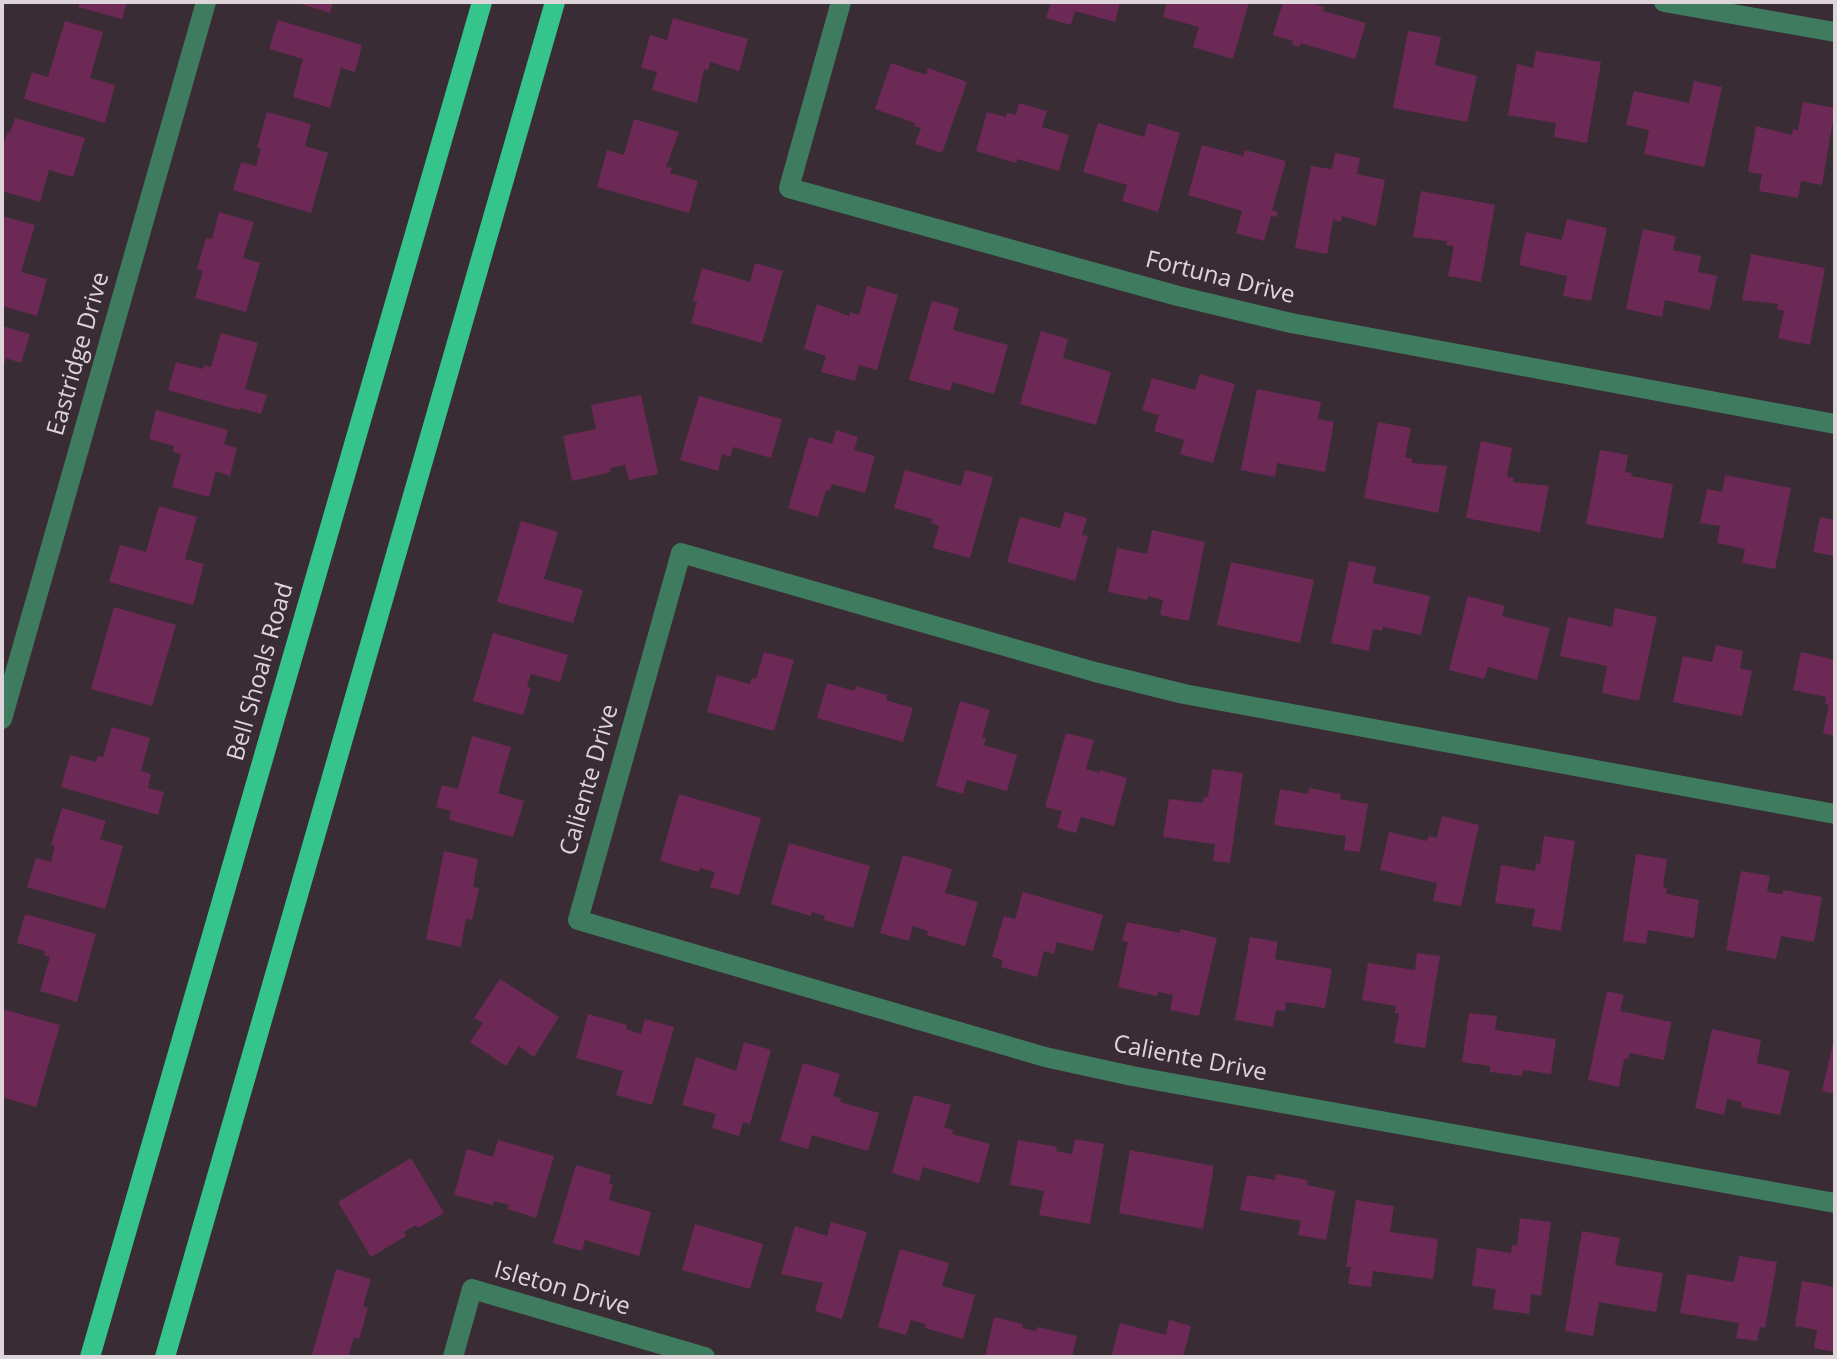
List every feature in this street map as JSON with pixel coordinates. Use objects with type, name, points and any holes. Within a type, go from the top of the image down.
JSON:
[{"type":"main road","name":"Bell Shoals Road","points":[[90,1357],[482,2]]},
{"type":"main road","points":[[165,1357],[555,2]]},
{"type":"street","name":"Eastridge Drive","points":[[2,719],[206,2]]},
{"type":"street","name":"Fortuna Drive","points":[[841,2],[789,188],[1178,296],[1291,323],[1835,424]]},
{"type":"street","points":[[1664,2],[1835,32]]},
{"type":"street","name":"Caliente Drive","points":[[1835,814],[1168,691],[681,553],[578,920],[1045,1057],[1835,1203]]},
{"type":"street","name":"Isleton Drive","points":[[453,1357],[472,1289],[705,1357]]},
{"type":"building","points":[[80,2],[127,2],[122,19],[78,7]]},
{"type":"building","points":[[295,2],[333,2],[330,13]]},
{"type":"building","points":[[1051,2],[1120,2],[1115,22],[1075,11],[1071,25],[1046,18]]},
{"type":"building","points":[[1167,2],[1249,2],[1233,59],[1193,47],[1199,27],[1163,17]]},
{"type":"building","points":[[1283,2],[1307,2],[1324,7],[1323,11],[1366,23],[1355,59],[1301,43],[1299,47],[1292,45],[1293,41],[1273,35]]},
{"type":"building","points":[[673,18],[748,39],[739,71],[710,62],[708,70],[704,69],[697,103],[652,90],[657,72],[641,68],[650,35],[667,40]]},
{"type":"building","points":[[278,20],[362,45],[355,72],[341,68],[330,108],[293,97],[303,59],[269,49]]},
{"type":"building","points":[[65,21],[103,32],[90,78],[115,85],[105,123],[24,99],[32,72],[48,77]]},
{"type":"building","points":[[1408,31],[1441,37],[1435,65],[1477,76],[1467,122],[1393,108]]},
{"type":"building","points":[[1536,51],[1601,62],[1587,143],[1554,137],[1556,123],[1508,115],[1517,64],[1533,68]]},
{"type":"building","points":[[891,63],[926,75],[928,68],[967,82],[942,153],[915,144],[921,128],[914,126],[915,123],[875,109]]},
{"type":"building","points":[[1694,81],[1722,87],[1704,167],[1644,154],[1649,130],[1626,125],[1634,91],[1689,103]]},
{"type":"building","points":[[1803,102],[1835,108],[1822,185],[1801,181],[1798,198],[1759,191],[1762,174],[1748,172],[1756,126],[1792,135],[1793,129],[1798,130]]},
{"type":"building","points":[[1019,103],[1047,111],[1042,127],[1069,135],[1059,171],[976,151],[987,112],[1006,117],[1007,113],[1016,115]]},
{"type":"building","points":[[267,112],[311,124],[305,146],[328,153],[311,213],[233,190],[241,162],[256,166],[261,149],[257,148]]},
{"type":"building","points":[[15,118],[85,138],[73,177],[49,170],[40,202],[2,191],[2,147]]},
{"type":"building","points":[[634,119],[679,132],[666,167],[672,168],[670,173],[698,181],[689,213],[597,187],[607,150],[624,155]]},
{"type":"building","points":[[1098,123],[1144,137],[1148,123],[1180,133],[1158,212],[1122,201],[1127,185],[1083,172]]},
{"type":"building","points":[[1202,145],[1243,156],[1245,150],[1286,161],[1272,210],[1278,212],[1276,217],[1271,216],[1264,241],[1236,233],[1242,211],[1188,195]]},
{"type":"building","points":[[1335,153],[1360,158],[1357,174],[1385,180],[1376,226],[1342,216],[1341,222],[1333,220],[1327,254],[1295,248],[1311,166],[1332,169]]},
{"type":"building","points":[[1421,191],[1495,205],[1481,282],[1448,276],[1454,246],[1446,245],[1447,241],[1413,237]]},
{"type":"building","points":[[219,212],[254,222],[243,258],[260,263],[246,312],[195,298],[203,271],[197,269],[206,238],[212,239]]},
{"type":"building","points":[[2,216],[35,225],[21,272],[47,279],[37,316],[2,306]]},
{"type":"building","points":[[1567,219],[1607,228],[1591,301],[1563,296],[1567,276],[1519,265],[1526,232],[1562,240]]},
{"type":"building","points":[[1643,229],[1676,236],[1673,250],[1701,256],[1698,272],[1717,276],[1710,310],[1665,300],[1662,317],[1626,309]]},
{"type":"building","points":[[1751,254],[1825,268],[1810,345],[1778,338],[1784,311],[1777,309],[1778,304],[1742,300]]},
{"type":"building","points":[[755,263],[783,271],[762,343],[691,323],[702,268],[750,282]]},
{"type":"building","points":[[867,286],[898,295],[877,370],[859,365],[855,381],[821,372],[826,356],[804,349],[817,304],[849,316],[850,312],[859,315]]},
{"type":"building","points":[[932,301],[959,308],[953,330],[1008,345],[994,394],[953,382],[950,391],[909,380]]},
{"type":"building","points":[[2,326],[30,334],[21,363],[6,358],[3,371]]},
{"type":"building","points":[[1041,331],[1068,339],[1063,358],[1111,372],[1096,425],[1020,404]]},
{"type":"building","points":[[221,333],[258,343],[245,389],[267,395],[261,414],[168,390],[176,362],[203,369],[204,365],[211,367]]},
{"type":"building","points":[[1200,374],[1235,384],[1213,463],[1180,454],[1184,440],[1154,431],[1159,415],[1142,410],[1152,378],[1195,390]]},
{"type":"building","points":[[1257,389],[1321,402],[1318,419],[1334,422],[1325,472],[1277,463],[1275,477],[1241,470]]},
{"type":"building","points":[[641,395],[658,474],[629,480],[625,465],[610,468],[611,472],[572,481],[563,436],[596,429],[591,405]]},
{"type":"building","points":[[699,396],[782,419],[771,458],[733,447],[730,457],[722,454],[718,471],[680,460]]},
{"type":"building","points":[[156,410],[228,430],[224,444],[237,448],[230,476],[216,471],[209,497],[172,487],[181,454],[173,452],[174,446],[149,439]]},
{"type":"building","points":[[1378,422],[1411,428],[1405,457],[1412,459],[1412,463],[1447,466],[1438,513],[1364,498]]},
{"type":"building","points":[[836,430],[858,437],[854,450],[875,456],[865,493],[832,484],[830,491],[826,490],[818,517],[788,508],[809,437],[832,444]]},
{"type":"building","points":[[1481,441],[1512,448],[1507,477],[1514,478],[1513,482],[1549,486],[1540,532],[1466,518]]},
{"type":"building","points":[[1600,450],[1628,455],[1625,472],[1632,473],[1631,476],[1673,484],[1663,539],[1586,524]]},
{"type":"building","points":[[905,470],[961,486],[965,470],[993,477],[970,558],[933,548],[939,526],[931,523],[932,519],[894,508]]},
{"type":"building","points":[[1725,475],[1791,488],[1775,569],[1742,563],[1745,549],[1717,543],[1720,526],[1700,523],[1707,489],[1722,492]]},
{"type":"building","points":[[159,506],[197,517],[185,559],[204,564],[193,605],[109,582],[120,545],[146,552]]},
{"type":"building","points":[[1065,512],[1087,518],[1082,535],[1088,536],[1075,581],[1007,562],[1020,517],[1060,528]]},
{"type":"building","points":[[1820,517],[1835,520],[1835,556],[1813,552]]},
{"type":"building","points":[[521,521],[558,532],[544,579],[583,590],[573,623],[497,602]]},
{"type":"building","points":[[1152,530],[1205,542],[1189,621],[1160,615],[1163,600],[1108,592],[1117,548],[1147,554]]},
{"type":"building","points":[[1349,561],[1376,567],[1373,583],[1430,596],[1421,635],[1383,627],[1382,631],[1373,629],[1369,651],[1331,643]]},
{"type":"building","points":[[1231,562],[1314,580],[1300,643],[1217,625]]},
{"type":"building","points":[[1468,596],[1505,606],[1502,616],[1550,628],[1537,680],[1488,667],[1484,679],[1449,670]]},
{"type":"building","points":[[114,607],[176,625],[152,706],[91,689]]},
{"type":"building","points":[[1615,608],[1657,617],[1639,701],[1602,693],[1607,666],[1560,656],[1568,617],[1612,627]]},
{"type":"building","points":[[493,633],[568,655],[560,682],[531,674],[527,687],[531,688],[523,715],[473,701]]},
{"type":"building","points":[[1716,645],[1743,651],[1740,668],[1752,671],[1742,716],[1673,702],[1683,656],[1712,662]]},
{"type":"building","points":[[764,652],[794,660],[774,731],[707,712],[717,675],[750,684],[752,678],[756,679]]},
{"type":"building","points":[[1801,652],[1835,660],[1835,736],[1823,733],[1829,705],[1825,704],[1826,697],[1793,690]]},
{"type":"building","points":[[827,683],[854,691],[856,686],[887,695],[886,700],[913,708],[903,742],[817,718]]},
{"type":"building","points":[[960,701],[990,710],[982,737],[986,738],[984,745],[1017,755],[1007,791],[967,780],[963,794],[936,786]]},
{"type":"building","points":[[112,727],[150,738],[141,771],[151,774],[148,788],[164,792],[158,815],[61,787],[70,755],[96,762],[98,756],[103,757]]},
{"type":"building","points":[[1066,733],[1094,740],[1086,769],[1127,778],[1114,826],[1081,817],[1076,833],[1057,828],[1062,811],[1045,807]]},
{"type":"building","points":[[472,736],[511,747],[498,793],[524,801],[513,837],[449,820],[451,811],[436,807],[442,785],[458,789]]},
{"type":"building","points":[[1212,769],[1243,773],[1230,863],[1213,861],[1215,844],[1163,837],[1169,799],[1203,803],[1204,797],[1208,797]]},
{"type":"building","points":[[1309,788],[1341,794],[1340,799],[1368,804],[1360,852],[1344,850],[1346,836],[1274,825],[1280,789],[1308,794]]},
{"type":"building","points":[[679,794],[761,818],[739,895],[710,887],[715,872],[700,868],[699,872],[660,861]]},
{"type":"building","points":[[62,808],[106,821],[100,839],[123,846],[105,909],[27,887],[36,858],[51,862],[55,846],[51,845]]},
{"type":"building","points":[[1442,816],[1479,825],[1461,906],[1433,901],[1437,883],[1380,870],[1389,832],[1427,841],[1429,836],[1437,838]]},
{"type":"building","points":[[1544,836],[1575,841],[1561,931],[1532,926],[1535,909],[1495,903],[1501,865],[1535,871],[1536,863],[1540,864]]},
{"type":"building","points":[[789,843],[870,866],[853,928],[824,920],[825,916],[812,912],[811,916],[771,904]]},
{"type":"building","points":[[444,851],[478,859],[473,887],[479,888],[472,920],[466,919],[461,947],[426,939]]},
{"type":"building","points":[[1636,854],[1667,859],[1663,887],[1667,888],[1666,894],[1699,900],[1694,938],[1648,930],[1646,944],[1623,941]]},
{"type":"building","points":[[903,855],[952,869],[945,893],[978,902],[965,946],[927,935],[928,931],[913,926],[909,941],[880,933]]},
{"type":"building","points":[[1741,871],[1770,876],[1767,892],[1783,894],[1783,890],[1822,897],[1814,942],[1781,936],[1776,959],[1726,950]]},
{"type":"building","points":[[1023,892],[1103,915],[1093,951],[1057,942],[1054,954],[1044,951],[1037,977],[1001,967],[1003,960],[992,957],[1004,916],[1015,919]]},
{"type":"building","points":[[25,914],[96,934],[77,1002],[40,991],[50,957],[44,955],[45,951],[17,943]]},
{"type":"building","points":[[1127,922],[1217,938],[1199,1016],[1170,1010],[1173,995],[1158,992],[1157,996],[1118,987],[1128,942],[1122,941]]},
{"type":"building","points":[[1250,937],[1278,942],[1275,959],[1332,969],[1325,1008],[1286,1002],[1285,1011],[1276,1010],[1273,1027],[1235,1020]]},
{"type":"building","points":[[1417,953],[1440,956],[1425,1048],[1394,1043],[1399,1013],[1395,1013],[1396,1006],[1362,1000],[1368,963],[1415,970]]},
{"type":"building","points":[[500,979],[559,1017],[534,1057],[519,1046],[506,1066],[470,1042],[483,1023],[474,1018]]},
{"type":"building","points":[[1607,991],[1624,995],[1620,1011],[1671,1022],[1664,1060],[1630,1053],[1628,1059],[1624,1059],[1619,1087],[1588,1080]]},
{"type":"building","points":[[2,1009],[60,1025],[36,1107],[2,1097]]},
{"type":"building","points":[[1469,1013],[1497,1016],[1495,1030],[1556,1039],[1551,1074],[1523,1070],[1522,1076],[1490,1072],[1490,1066],[1462,1062]]},
{"type":"building","points":[[588,1014],[627,1025],[626,1029],[641,1034],[645,1019],[674,1027],[652,1105],[616,1095],[623,1071],[576,1058]]},
{"type":"building","points":[[1712,1029],[1761,1040],[1757,1063],[1790,1071],[1780,1115],[1741,1107],[1742,1102],[1727,1099],[1724,1115],[1695,1108]]},
{"type":"building","points":[[1835,1039],[1835,1094],[1822,1091]]},
{"type":"building","points":[[744,1042],[771,1050],[750,1124],[743,1122],[739,1136],[712,1128],[716,1114],[682,1105],[696,1057],[736,1071]]},
{"type":"building","points":[[803,1063],[840,1074],[833,1096],[841,1098],[840,1102],[879,1113],[868,1151],[812,1135],[808,1149],[780,1141]]},
{"type":"building","points":[[914,1095],[951,1105],[944,1127],[953,1130],[952,1134],[990,1144],[979,1183],[923,1167],[919,1181],[892,1173]]},
{"type":"building","points":[[1075,1139],[1104,1144],[1090,1224],[1039,1215],[1044,1191],[1010,1185],[1018,1140],[1057,1147],[1056,1151],[1072,1154]]},
{"type":"building","points":[[498,1140],[554,1156],[536,1218],[508,1209],[509,1205],[494,1201],[493,1205],[454,1195],[467,1149],[493,1157]]},
{"type":"building","points":[[1130,1150],[1214,1166],[1203,1229],[1119,1213]]},
{"type":"building","points":[[411,1158],[444,1213],[404,1232],[406,1236],[371,1257],[338,1202]]},
{"type":"building","points":[[576,1165],[611,1175],[609,1184],[613,1184],[609,1200],[651,1212],[639,1256],[585,1240],[582,1251],[553,1243]]},
{"type":"building","points":[[1276,1174],[1308,1180],[1307,1185],[1335,1191],[1326,1240],[1298,1235],[1301,1221],[1240,1210],[1247,1175],[1275,1180]]},
{"type":"building","points":[[1356,1200],[1394,1206],[1390,1232],[1438,1239],[1433,1279],[1373,1271],[1371,1287],[1348,1284],[1351,1267],[1346,1267]]},
{"type":"building","points":[[1520,1218],[1551,1222],[1541,1296],[1531,1294],[1529,1314],[1493,1309],[1496,1289],[1472,1286],[1477,1248],[1511,1253],[1512,1245],[1517,1246]]},
{"type":"building","points":[[831,1222],[867,1232],[842,1319],[815,1311],[823,1283],[781,1274],[795,1226],[827,1236]]},
{"type":"building","points":[[695,1224],[763,1244],[750,1289],[682,1270]]},
{"type":"building","points":[[1582,1231],[1620,1238],[1615,1265],[1663,1273],[1656,1312],[1599,1302],[1593,1336],[1565,1331]]},
{"type":"building","points":[[900,1249],[949,1263],[942,1286],[975,1295],[963,1339],[925,1328],[926,1324],[911,1320],[906,1335],[878,1327]]},
{"type":"building","points":[[1739,1256],[1777,1262],[1765,1328],[1760,1327],[1757,1341],[1736,1338],[1739,1323],[1680,1313],[1687,1274],[1734,1282]]},
{"type":"building","points":[[336,1269],[371,1279],[363,1306],[368,1308],[359,1339],[354,1337],[348,1357],[319,1357],[312,1355]]},
{"type":"building","points":[[1802,1281],[1835,1287],[1835,1352],[1814,1348],[1817,1330],[1795,1326]]},
{"type":"building","points":[[994,1317],[1023,1324],[1022,1328],[1036,1331],[1037,1327],[1077,1336],[1072,1357],[985,1357]]},
{"type":"building","points":[[1169,1320],[1191,1326],[1183,1357],[1111,1357],[1120,1323],[1166,1335]]}]
